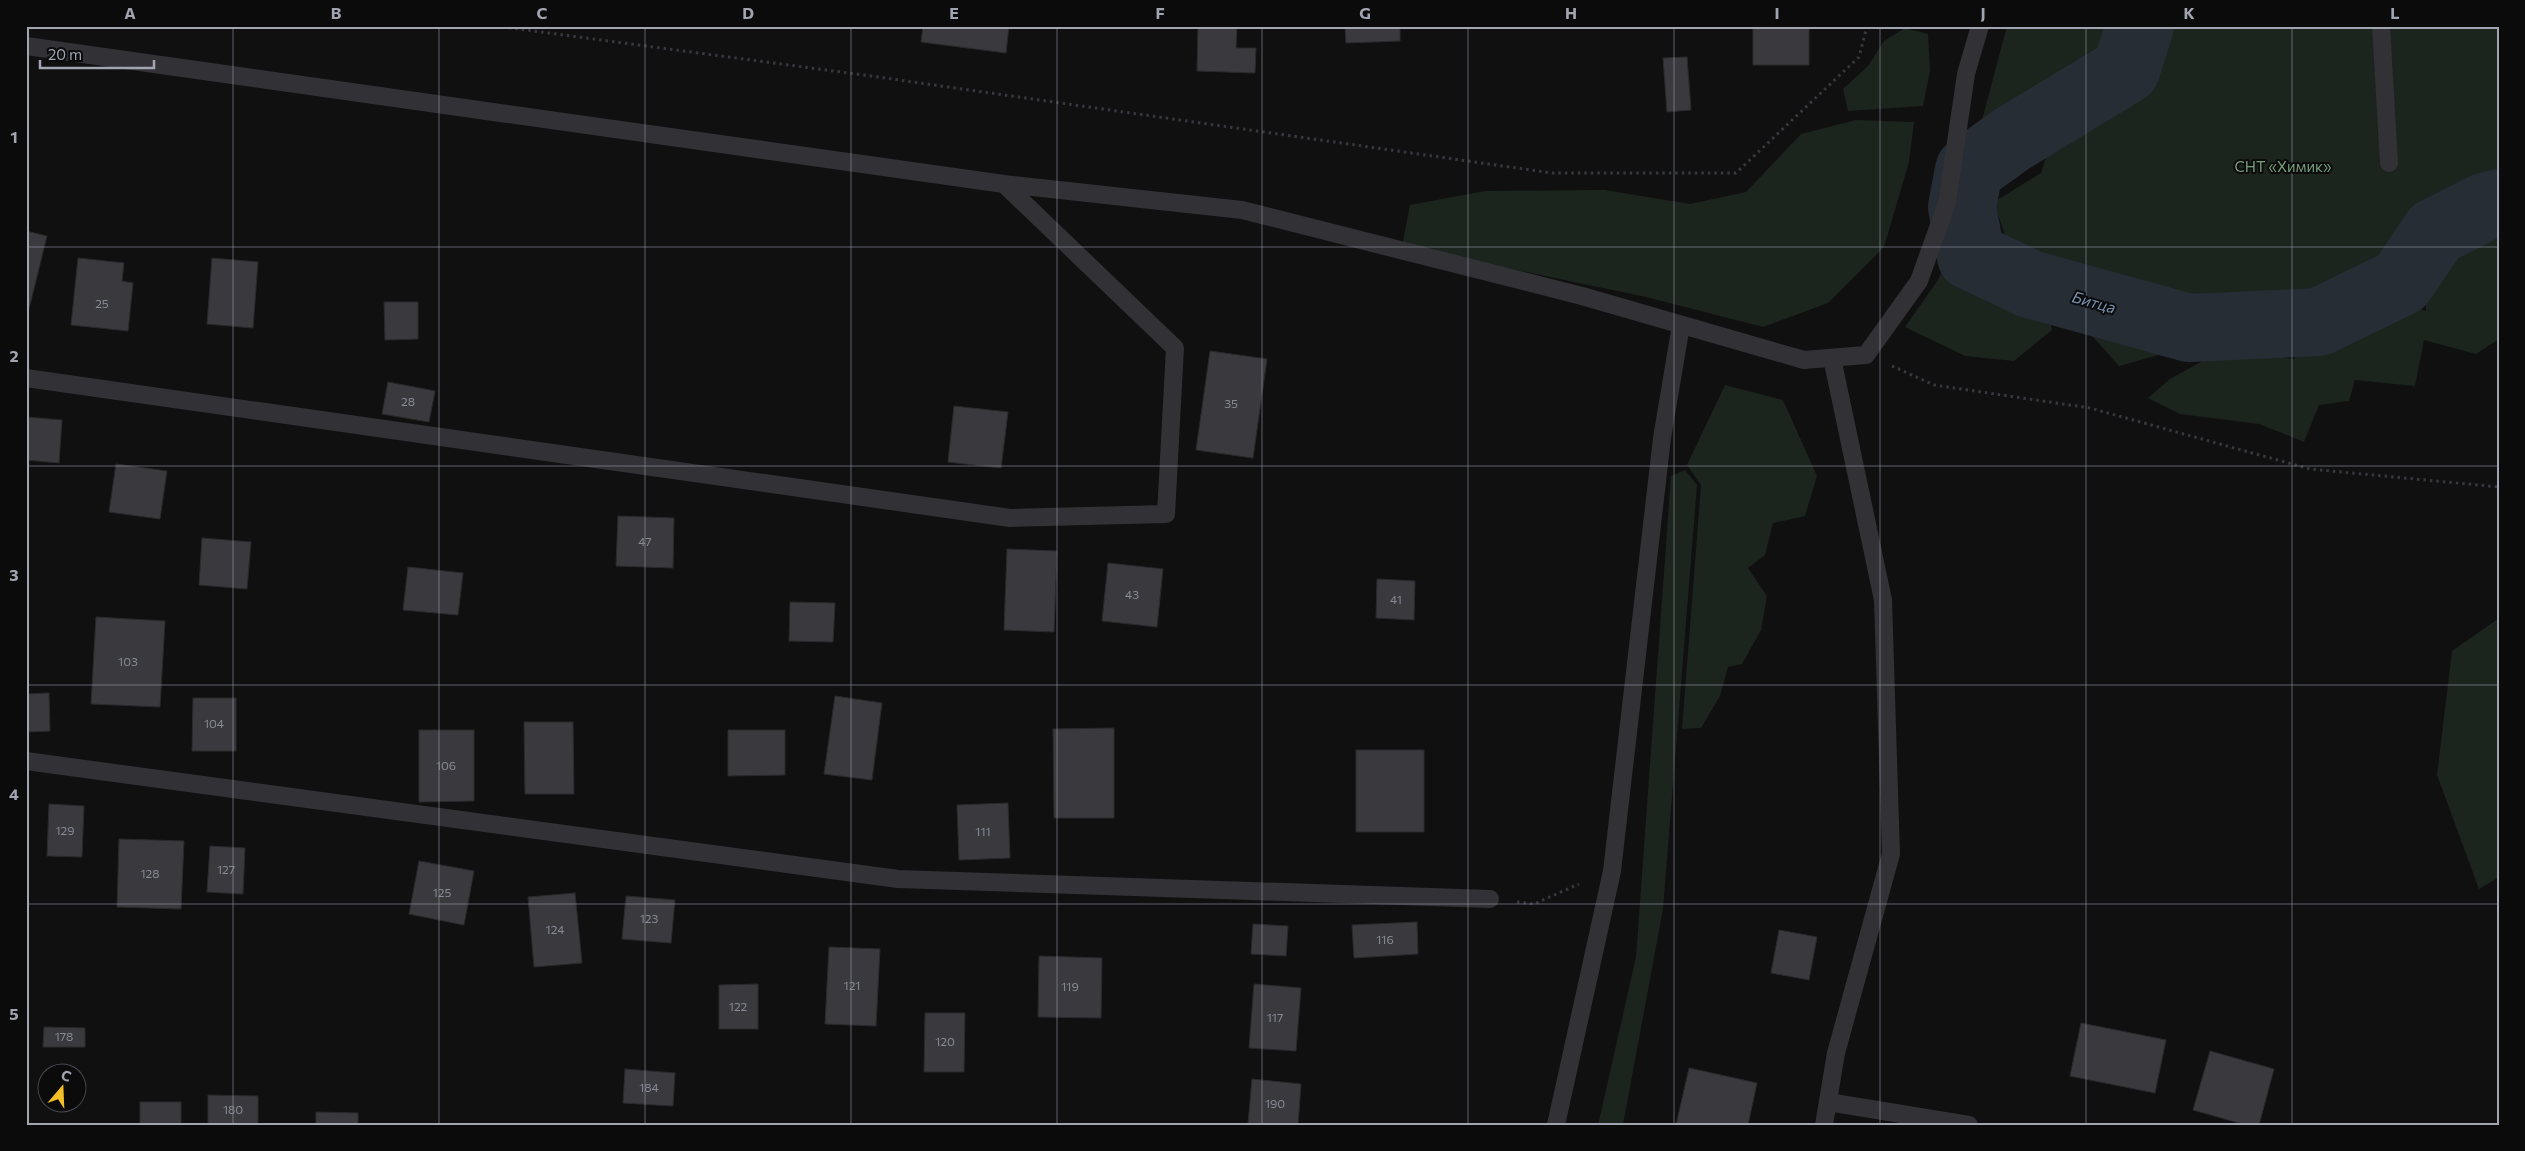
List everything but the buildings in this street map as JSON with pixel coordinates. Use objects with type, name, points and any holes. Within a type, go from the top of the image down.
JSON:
[{"type":"lane","points":[[26,46],[1004,184],[1242,210],[1582,296],[1804,360],[1866,355],[1919,281],[1947,203],[1966,74],[1980,26]]},
{"type":"lane","points":[[2380,26],[2389,163]]},
{"type":"lane","points":[[26,378],[1010,518],[1166,514],[1175,348],[1004,184]]},
{"type":"lane","points":[[1556,1125],[1612,870],[1662,438],[1681,325]]},
{"type":"lane","points":[[1824,1125],[1836,1053],[1891,854],[1883,600],[1832,358]]},
{"type":"lane","points":[[26,761],[898,879],[1490,899]]},
{"type":"lane","points":[[1828,1102],[1969,1125]]},
{"type":"path","points":[[496,26],[871,76],[1552,173],[1736,173],[1859,57],[1867,26]]},
{"type":"path","points":[[1866,355],[1934,384],[2090,408],[2310,469],[2499,487]]},
{"type":"path","points":[[1490,899],[1534,904],[1612,870]]},
{"type":"green space","name":"СНТ «Химик»","points":[[2007,26],[2499,26],[2499,188],[2483,189],[2439,209],[2365,284],[2289,319],[2119,366],[2069,310],[2073,279],[2011,254],[1994,202],[2041,173],[2053,133],[2098,109],[2076,86],[2023,109],[1982,120]]},
{"type":"green space","points":[[1905,28],[1928,34],[1930,71],[1923,106],[1848,111],[1843,89],[1868,66],[1884,41]]},
{"type":"green space","points":[[1856,120],[1914,122],[1909,162],[1884,247],[1828,303],[1763,327],[1646,297],[1402,246],[1410,205],[1485,191],[1605,190],[1690,204],[1746,192],[1801,134]]},
{"type":"green space","points":[[2499,216],[2499,339],[2476,354],[2424,340],[2415,386],[2355,380],[2349,401],[2319,405],[2304,442],[2259,424],[2180,414],[2148,398],[2170,379],[2226,348],[2294,359],[2307,336],[2330,339],[2352,319],[2373,308],[2397,305],[2426,311],[2426,287],[2441,270],[2445,246],[2488,219]]},
{"type":"green space","points":[[1979,229],[1994,250],[2014,289],[2047,305],[2052,330],[2014,361],[1965,356],[1905,327],[1938,280],[1953,246]]},
{"type":"green space","points":[[1725,385],[1783,400],[1817,476],[1805,516],[1773,523],[1765,555],[1748,568],[1767,596],[1761,630],[1742,664],[1728,667],[1720,696],[1701,728],[1682,729],[1701,485],[1687,465]]},
{"type":"green space","points":[[1685,470],[1697,485],[1663,909],[1623,1125],[1598,1125],[1636,957],[1671,476]]},
{"type":"green space","points":[[2499,618],[2499,877],[2479,889],[2437,775],[2452,651]]},
{"type":"waterway","name":"Битца","points":[[2140,26],[2126,70],[2012,139],[1969,170],[1962,207],[1971,256],[2030,284],[2189,328],[2319,322],[2401,282],[2435,232],[2484,207],[2499,203]]}]
